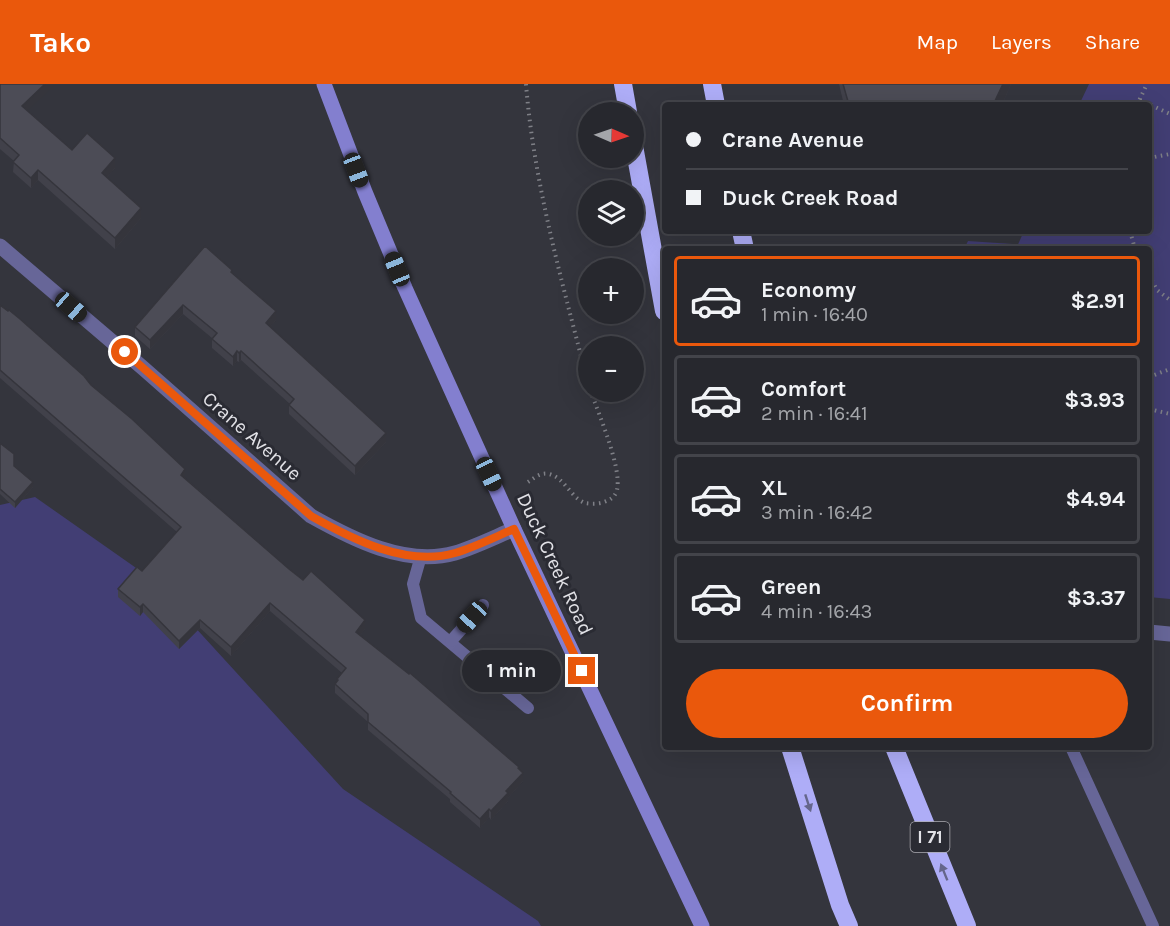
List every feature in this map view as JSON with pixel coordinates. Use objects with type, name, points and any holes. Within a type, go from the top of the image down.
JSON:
[{"type":"highway","points":[[623,84],[626,102]]},
{"type":"highway","points":[[712,84],[715,102]]},
{"type":"highway","points":[[638,168],[662,300]]},
{"type":"highway","points":[[791,750],[840,905],[849,926]]},
{"type":"highway","name":"I 71","points":[[895,750],[967,926]]},
{"type":"street","name":"Duck Creek Road","points":[[324,84],[405,288],[514,529],[702,926]]},
{"type":"street","name":"Crane Avenue","points":[[0,246],[311,516],[343,534],[395,553],[421,556],[456,553],[514,529]]},
{"type":"street","points":[[1152,632],[1170,634]]},
{"type":"lane","points":[[421,556],[413,584],[421,618],[528,708]]},
{"type":"lane","points":[[451,641],[483,605]]},
{"type":"lane","points":[[1072,750],[1153,926]]},
{"type":"path","points":[[526,84],[528,108],[545,203],[578,340]]},
{"type":"path","points":[[1138,102],[1147,84]]},
{"type":"path","points":[[1152,108],[1170,114]]},
{"type":"path","points":[[1152,157],[1170,154]]},
{"type":"path","points":[[1152,281],[1157,290],[1170,300]]},
{"type":"path","points":[[1152,376],[1170,369]]},
{"type":"path","points":[[528,482],[542,474],[550,474],[559,479],[572,494],[585,503],[598,504],[612,498],[616,492],[617,471],[594,402]]},
{"type":"path","points":[[1152,410],[1170,414]]},
{"type":"shaded area","points":[[1089,84],[1170,84],[1170,599],[1152,597],[1152,246],[1017,246],[1023,234],[1152,234],[1152,102],[1080,102]]},
{"type":"shaded area","points":[[968,241],[1013,244],[1014,246],[966,246]]},
{"type":"shaded area","points":[[35,497],[149,577],[343,789],[538,921],[541,926],[0,926],[0,505]]},
{"type":"building","points":[[0,84],[45,84],[22,106],[72,150],[87,133],[115,158],[102,173],[141,208],[115,238],[38,170],[31,178],[13,162],[19,155],[0,138]]},
{"type":"building","points":[[843,84],[1003,84],[994,102],[848,102]]},
{"type":"building","points":[[205,246],[276,311],[266,323],[386,433],[355,466],[289,405],[294,399],[241,351],[239,353],[237,351],[233,357],[212,339],[217,333],[183,305],[150,340],[135,327]]},
{"type":"building","points":[[0,305],[20,319],[84,376],[91,385],[132,419],[185,469],[181,475],[289,569],[303,580],[311,571],[365,620],[356,632],[410,673],[519,767],[523,773],[491,811],[489,809],[480,819],[368,722],[368,714],[335,684],[346,668],[270,603],[231,647],[200,620],[179,641],[143,604],[140,607],[118,589],[137,567],[142,571],[181,527],[0,370]]},
{"type":"building","points":[[0,443],[14,454],[14,466],[33,482],[15,502],[0,489]]},
{"type":"route","points":[[125,352],[311,516],[343,534],[395,553],[421,556],[456,553],[514,529],[582,671]]}]
